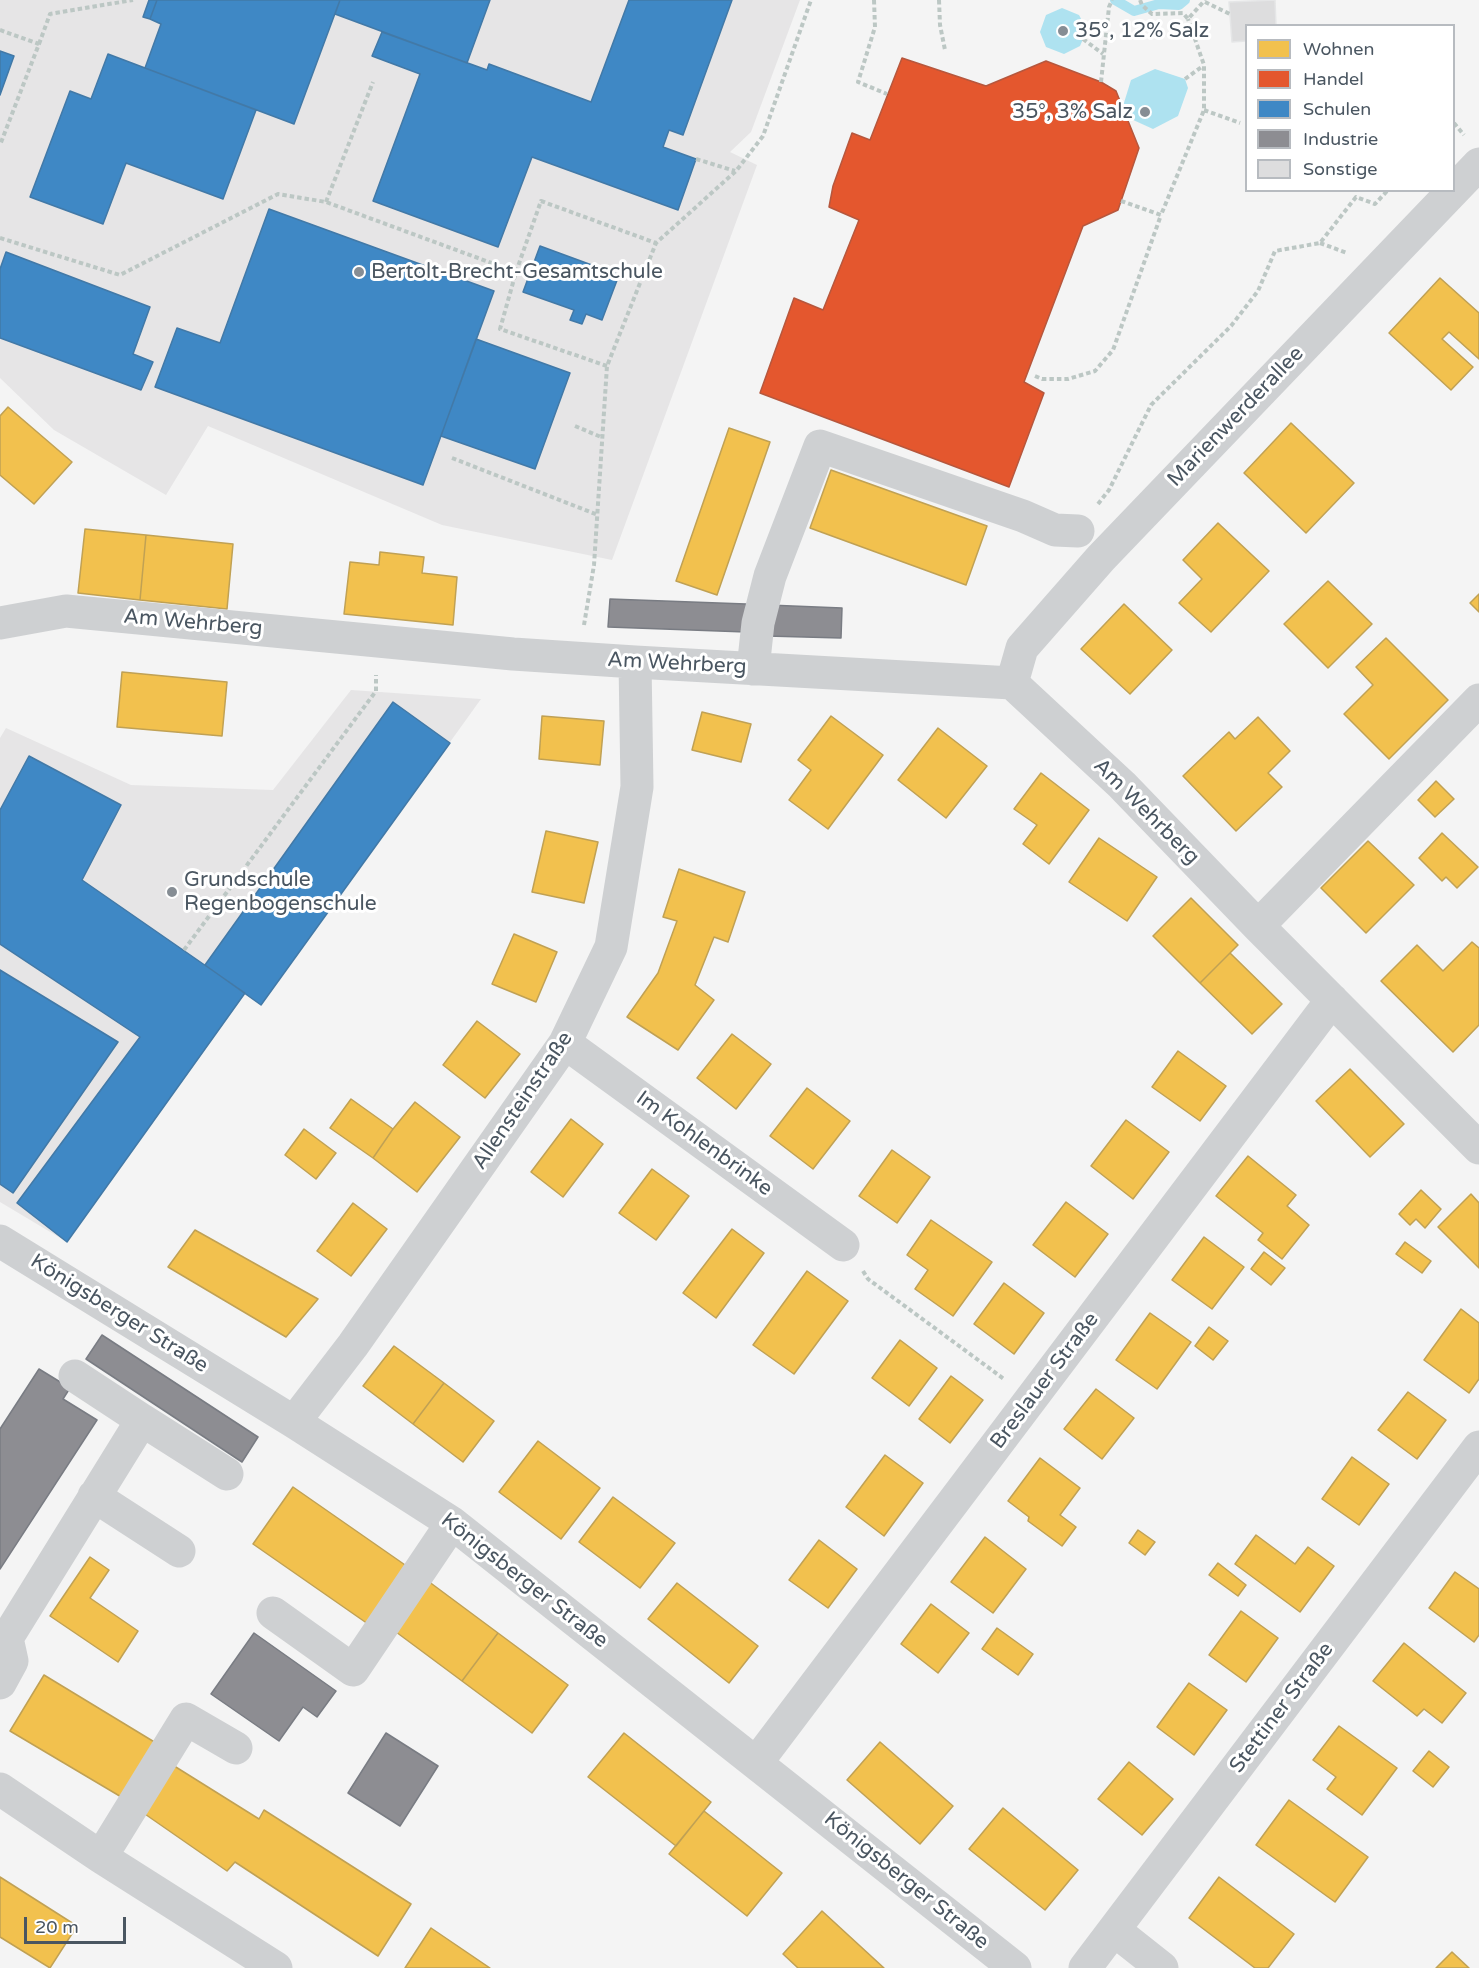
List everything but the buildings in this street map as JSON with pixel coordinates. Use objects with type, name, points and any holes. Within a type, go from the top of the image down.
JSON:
[{"type":"street","name":"Marienwerderallee","points":[[1455,189],[1479,164]]},
{"type":"street","name":"Marienwerderallee","points":[[1012,683],[1022,648],[1101,558],[1452,192]]},
{"type":"street","points":[[753,669],[758,623],[770,576],[820,446],[1023,516],[1055,530],[1078,531]]},
{"type":"street","name":"Am Wehrberg","points":[[0,623],[66,611],[579,658],[1012,683],[1122,785],[1258,926],[1479,1148]]},
{"type":"street","name":"Allensteinstraße","points":[[294,1422],[353,1345],[566,1043],[611,947],[637,787],[635,662]]},
{"type":"street","points":[[1258,926],[1479,700]]},
{"type":"street","name":"Breslauer Straße","points":[[757,1762],[1332,1000]]},
{"type":"street","name":"Im Kohlenbrinke","points":[[566,1043],[843,1245]]},
{"type":"street","name":"Königsberger Straße","points":[[0,1241],[294,1422],[452,1523],[1015,1968]]},
{"type":"street","points":[[75,1376],[227,1474]]},
{"type":"street","points":[[0,1683],[12,1661],[7,1638],[142,1419]]},
{"type":"street","name":"Stettiner Straße","points":[[1085,1968],[1479,1447]]},
{"type":"street","points":[[94,1496],[179,1551]]},
{"type":"street","points":[[273,1613],[353,1670],[452,1523]]},
{"type":"street","points":[[101,1857],[186,1719],[236,1748]]},
{"type":"street","points":[[0,1788],[101,1857],[276,1968]]},
{"type":"street","points":[[1114,1930],[1162,1968]]},
{"type":"path","points":[[0,145],[50,15],[133,0]]},
{"type":"path","points":[[579,658],[594,565],[607,366],[656,243],[735,171],[763,136],[811,0]]},
{"type":"path","points":[[874,0],[875,27],[858,82],[887,94]]},
{"type":"path","points":[[939,0],[940,25],[945,50]]},
{"type":"path","points":[[1101,82],[1109,7],[1113,0]]},
{"type":"path","points":[[1188,19],[1205,1],[1230,14]]},
{"type":"path","points":[[1035,376],[1042,379],[1068,380],[1095,371],[1113,350],[1161,215],[1204,110],[1204,65],[1188,19],[1183,13],[1152,14],[1141,2]]},
{"type":"path","points":[[0,30],[39,44]]},
{"type":"path","points":[[1083,39],[1104,55]]},
{"type":"path","points":[[1185,79],[1204,65]]},
{"type":"path","points":[[326,202],[373,82]]},
{"type":"path","points":[[1204,110],[1240,123]]},
{"type":"path","points":[[696,159],[735,171]]},
{"type":"path","points":[[1078,531],[1109,490],[1151,405],[1231,326],[1258,291],[1275,251],[1320,243],[1356,197],[1375,204],[1386,192]]},
{"type":"path","points":[[0,238],[120,275],[278,194],[326,202],[516,272]]},
{"type":"path","points":[[607,366],[500,329],[516,272],[541,201],[656,243]]},
{"type":"path","points":[[1121,201],[1161,215]]},
{"type":"path","points":[[575,426],[601,437]]},
{"type":"path","points":[[452,458],[598,515]]},
{"type":"path","points":[[184,950],[376,692],[378,641]]},
{"type":"path","points":[[843,1245],[868,1279],[1031,1399]]},
{"type":"shaded area","name":"Bertolt-Brecht-Gesamtschule","points":[[0,0],[800,0],[751,132],[730,152],[757,165],[612,560],[442,525],[208,426],[166,495],[54,430],[0,378]]},
{"type":"shaded area","name":"Grundschule Regenbogenschule","points":[[351,690],[481,699],[261,1005],[245,994],[67,1242],[0,1202],[0,738],[6,728],[131,785],[273,790]]},
{"type":"water","name":"35°, 12% Salz","points":[[1062,8],[1079,15],[1087,30],[1080,46],[1064,54],[1046,47],[1040,32],[1046,15]]},
{"type":"water","name":"35°, 3% Salz","points":[[1155,69],[1185,79],[1188,88],[1178,116],[1153,129],[1131,119],[1106,129],[1103,117],[1123,106],[1131,80]]},
{"type":"waterway","points":[[1115,0],[1134,11],[1159,4],[1179,5],[1185,0]]},
{"type":"place","name":"35°, 12% Salz","points":[[1063,31]]},
{"type":"place","name":"35°, 3% Salz","points":[[1145,112]]},
{"type":"place","name":"Bertolt-Brecht-Gesamtschule","points":[[359,272]]},
{"type":"place","name":"Grundschule Regenbogenschule","points":[[172,892]]}]
